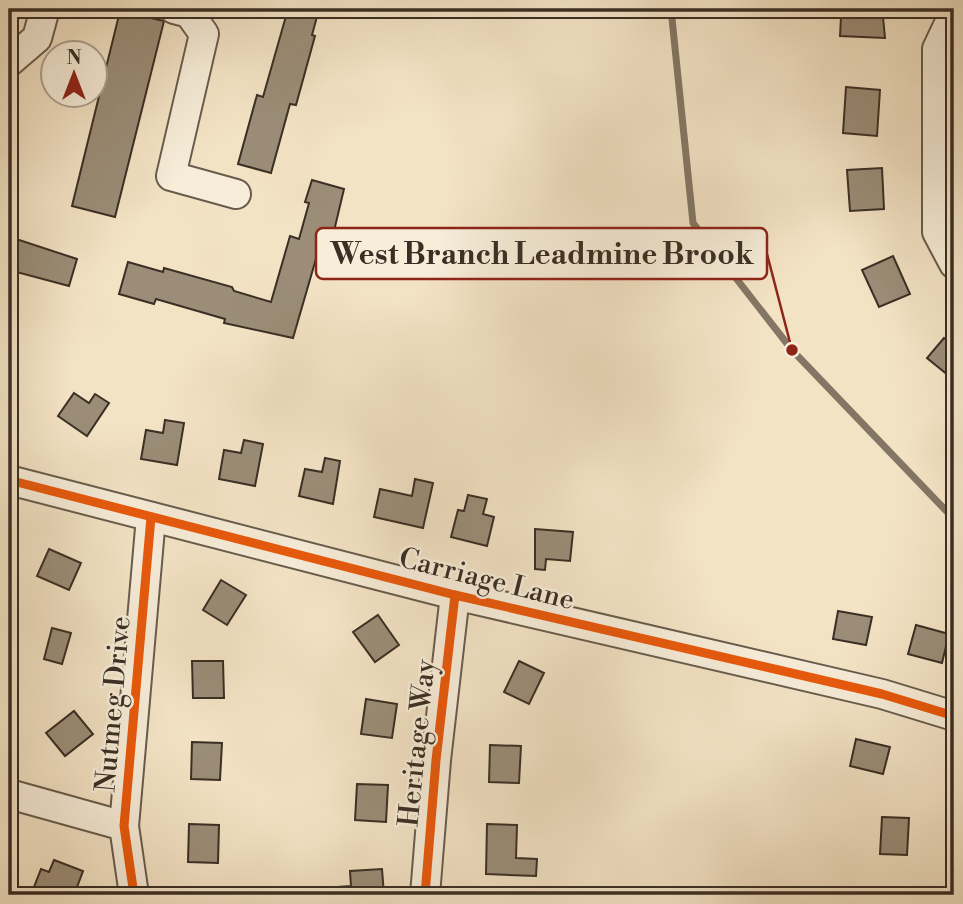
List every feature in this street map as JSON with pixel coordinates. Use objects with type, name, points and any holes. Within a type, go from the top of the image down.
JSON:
[{"type":"street","points":[[9,62],[37,38],[45,9]]},
{"type":"street","points":[[174,9],[189,13],[204,34],[171,176],[236,194]]},
{"type":"street","points":[[954,13],[937,49],[937,232],[954,264]]},
{"type":"street","name":"Carriage Lane","points":[[9,481],[455,595],[882,694],[954,716]]},
{"type":"street","name":"Nutmeg Drive","points":[[134,895],[124,826],[151,517]]},
{"type":"street","name":"Heritage Way","points":[[425,895],[455,595]]},
{"type":"street","points":[[9,794],[124,826]]},
{"type":"building","points":[[288,9],[319,9],[312,35],[315,36],[296,105],[290,104],[271,173],[238,164],[257,95],[263,97]]},
{"type":"building","points":[[856,9],[887,9],[886,17],[883,17],[885,38],[840,36],[841,17],[855,18]]},
{"type":"building","points":[[120,11],[164,21],[115,217],[72,206],[96,108],[108,108],[108,60]]},
{"type":"building","points":[[846,87],[880,90],[877,136],[843,133]]},
{"type":"building","points":[[882,168],[884,209],[850,211],[847,170]]},
{"type":"building","points":[[312,180],[344,189],[330,248],[320,245],[293,338],[224,323],[225,319],[156,299],[154,304],[119,294],[128,262],[163,272],[164,268],[232,287],[234,291],[271,302],[290,236],[299,239],[309,203],[305,202]]},
{"type":"building","points":[[10,237],[77,259],[69,286],[9,270]]},
{"type":"building","points":[[893,256],[910,294],[879,307],[862,270]]},
{"type":"building","points":[[944,338],[954,346],[954,380],[927,358]]},
{"type":"building","points":[[74,393],[89,403],[95,394],[109,403],[87,436],[58,416]]},
{"type":"building","points":[[165,420],[184,423],[177,465],[141,459],[146,430],[163,433]]},
{"type":"building","points":[[244,440],[263,444],[255,486],[219,479],[224,450],[241,453]]},
{"type":"building","points":[[325,458],[340,461],[333,504],[299,496],[305,469],[322,472]]},
{"type":"building","points":[[415,479],[433,483],[423,528],[374,517],[380,489],[412,496]]},
{"type":"building","points":[[468,495],[487,499],[483,514],[494,517],[487,546],[451,537],[458,510],[464,511]]},
{"type":"building","points":[[535,529],[573,532],[570,561],[546,559],[545,570],[535,569]]},
{"type":"building","points":[[49,549],[81,563],[69,590],[37,576]]},
{"type":"building","points":[[221,580],[246,595],[227,625],[203,610]]},
{"type":"building","points":[[838,611],[872,617],[866,645],[833,639]]},
{"type":"building","points":[[378,615],[399,645],[375,662],[353,632]]},
{"type":"building","points":[[916,625],[949,634],[942,663],[908,654]]},
{"type":"building","points":[[52,628],[71,633],[62,664],[44,659]]},
{"type":"building","points":[[192,661],[223,661],[224,698],[193,698]]},
{"type":"building","points":[[519,661],[544,673],[529,704],[504,692]]},
{"type":"building","points":[[366,699],[397,704],[392,738],[361,734]]},
{"type":"building","points":[[74,711],[93,734],[65,756],[46,733]]},
{"type":"building","points":[[856,739],[890,747],[883,774],[850,766]]},
{"type":"building","points":[[192,742],[222,743],[220,780],[191,779]]},
{"type":"building","points":[[490,745],[521,746],[519,783],[489,782]]},
{"type":"building","points":[[357,784],[388,785],[386,822],[355,820]]},
{"type":"building","points":[[882,817],[909,818],[907,855],[880,854]]},
{"type":"building","points":[[189,824],[219,825],[218,863],[188,862]]},
{"type":"building","points":[[487,824],[517,825],[516,858],[537,859],[536,876],[486,874]]},
{"type":"building","points":[[54,860],[83,871],[74,895],[51,895],[34,887],[41,869],[49,872]]},
{"type":"building","points":[[382,869],[384,895],[338,895],[338,887],[351,886],[350,871]]},
{"type":"waterway","points":[[671,9],[693,223],[792,350],[954,519]]},
{"type":"cycle path","points":[[9,480],[455,595],[882,694],[954,716]]},
{"type":"cycle path","points":[[134,895],[124,826],[151,517]]},
{"type":"cycle path","points":[[425,895],[436,760],[455,595]]},
{"type":"place","name":"West Branch Leadmine Brook","points":[[792,350]]}]
